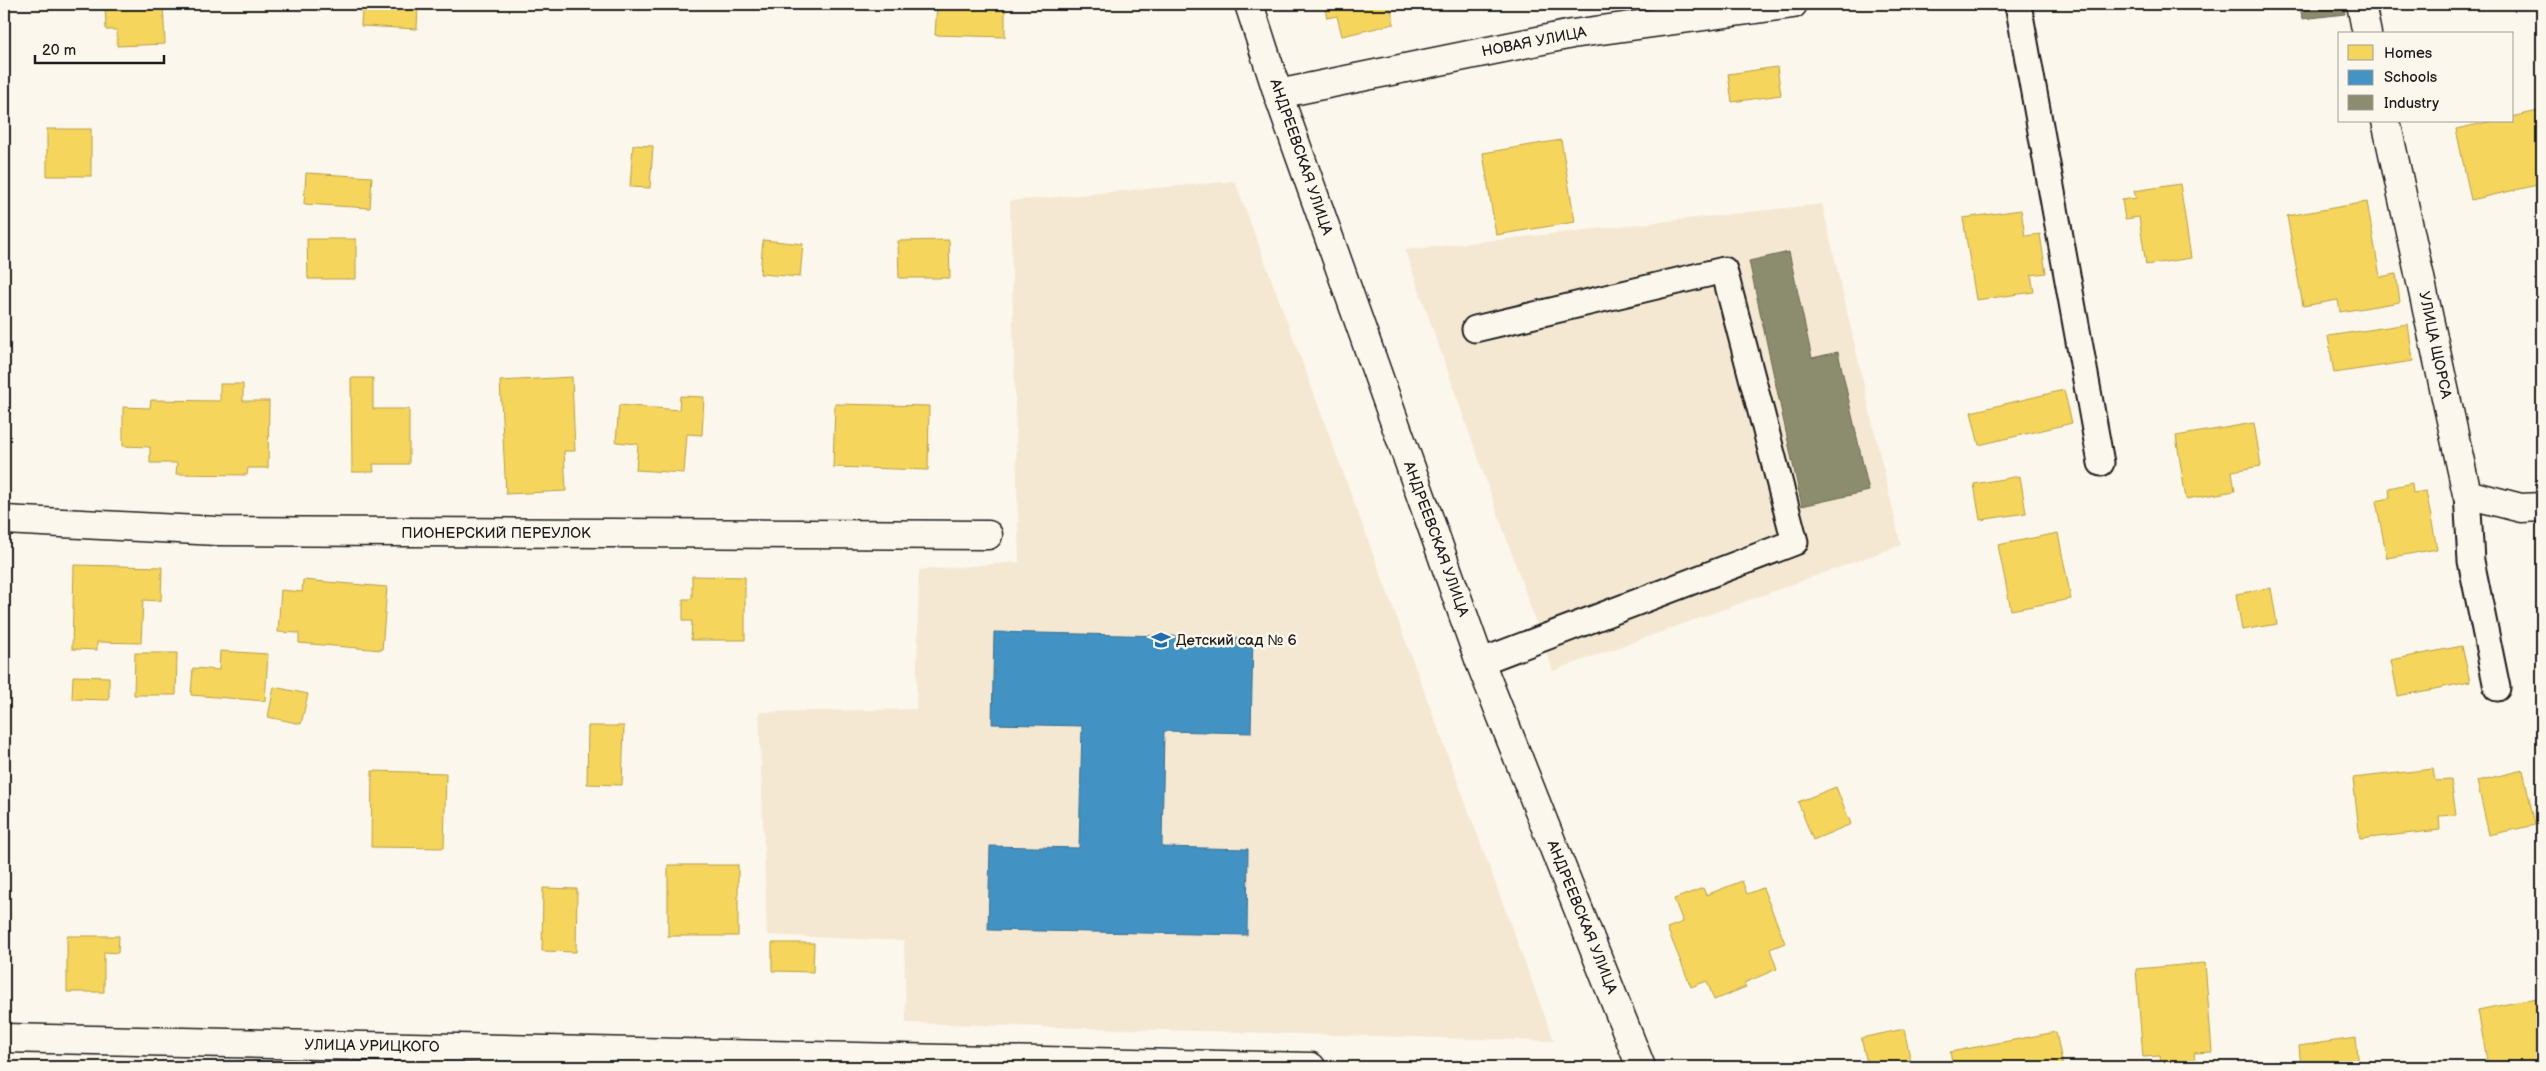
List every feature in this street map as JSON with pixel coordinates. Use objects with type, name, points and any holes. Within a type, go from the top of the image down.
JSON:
[{"type":"street","name":"АНДРЕЕВСКАЯ УЛИЦА","points":[[1248,4],[1278,94],[1480,662],[1642,1067]]},
{"type":"street","name":"НОВАЯ УЛИЦА","points":[[1278,94],[1572,34],[1793,4]]},
{"type":"street","points":[[2361,4],[2367,32]]},
{"type":"street","name":"УЛИЦА ЩОРСА","points":[[2386,122],[2467,494]]},
{"type":"street","points":[[2467,494],[2520,508],[2542,507]]},
{"type":"street","name":"ПИОНЕРСКИЙ ПЕРЕУЛОК","points":[[4,520],[217,531],[988,535]]},
{"type":"street","name":"УЛИЦА УРИЦКОГО","points":[[4,1038],[1311,1067]]},
{"type":"lane","points":[[2018,4],[2101,463]]},
{"type":"lane","points":[[1475,329],[1724,270],[1795,542],[1480,662]]},
{"type":"lane","points":[[2467,494],[2471,561],[2497,688]]},
{"type":"shaded area","name":"Детский сад № 6","points":[[1235,181],[1554,1041],[906,1023],[904,941],[767,935],[759,712],[916,709],[919,570],[1019,562],[1010,201]]},
{"type":"shaded area","points":[[1822,204],[1901,545],[1553,671],[1405,250]]},
{"type":"building: Homes","points":[[115,4],[163,4],[165,44],[117,46],[117,30],[106,30],[105,6],[116,6]]},
{"type":"building: Homes","points":[[362,4],[418,4],[417,29],[361,26]]},
{"type":"building: Homes","points":[[937,4],[1005,4],[1005,37],[935,35]]},
{"type":"building: Homes","points":[[1324,4],[1390,4],[1394,24],[1342,36],[1337,16],[1327,18]]},
{"type":"building: Homes","points":[[1777,67],[1781,95],[1732,102],[1728,74]]},
{"type":"building: Homes","points":[[2542,110],[2542,184],[2471,200],[2456,129],[2488,122],[2514,122],[2514,117]]},
{"type":"building: Homes","points":[[47,129],[91,129],[91,176],[47,176]]},
{"type":"building: Homes","points":[[1561,140],[1575,222],[1496,235],[1483,153]]},
{"type":"building: Homes","points":[[633,145],[653,146],[650,188],[630,187]]},
{"type":"building: Homes","points":[[306,173],[372,177],[370,208],[304,204]]},
{"type":"building: Homes","points":[[2180,184],[2191,258],[2146,265],[2139,217],[2125,219],[2122,200],[2136,198],[2134,191]]},
{"type":"building: Homes","points":[[2367,202],[2380,277],[2396,274],[2400,302],[2340,312],[2338,300],[2303,306],[2287,216]]},
{"type":"building: Homes","points":[[2021,210],[2025,236],[2040,234],[2046,273],[2031,275],[2034,292],[1976,300],[1963,218]]},
{"type":"building: Homes","points":[[307,239],[356,239],[356,279],[308,279]]},
{"type":"building: Homes","points":[[763,240],[803,244],[800,277],[760,274]]},
{"type":"building: Homes","points":[[949,240],[950,278],[899,278],[898,241]]},
{"type":"building: Homes","points":[[2408,324],[2413,361],[2334,373],[2328,336]]},
{"type":"building: Homes","points":[[572,377],[575,451],[564,451],[566,491],[506,494],[500,381]]},
{"type":"building: Homes","points":[[351,378],[373,378],[373,409],[409,409],[409,464],[373,464],[374,472],[352,472]]},
{"type":"building: Homes","points":[[220,384],[243,384],[243,401],[269,401],[268,468],[248,468],[247,475],[176,474],[177,463],[150,463],[150,447],[123,446],[123,407],[150,408],[151,400],[220,401]]},
{"type":"building: Homes","points":[[2064,390],[2072,423],[1979,445],[1971,412]]},
{"type":"building: Homes","points":[[680,396],[704,397],[702,435],[687,434],[684,473],[636,470],[638,444],[616,442],[619,405],[679,410]]},
{"type":"building: Homes","points":[[835,404],[929,406],[928,470],[833,467]]},
{"type":"building: Homes","points":[[2254,423],[2261,466],[2232,471],[2235,491],[2186,499],[2176,436]]},
{"type":"building: Homes","points":[[2020,476],[2026,513],[1980,520],[1974,484]]},
{"type":"building: Homes","points":[[2412,483],[2413,493],[2426,491],[2437,549],[2387,558],[2376,501],[2390,498],[2389,488]]},
{"type":"building: Homes","points":[[2058,533],[2071,599],[2011,610],[1998,545]]},
{"type":"building: Homes","points":[[74,565],[162,567],[161,601],[143,600],[141,643],[97,642],[97,650],[72,649]]},
{"type":"building: Homes","points":[[692,576],[745,577],[745,640],[691,640],[692,621],[683,621],[683,599],[692,599]]},
{"type":"building: Homes","points":[[303,580],[387,587],[382,650],[299,643],[299,633],[278,632],[281,590],[302,592]]},
{"type":"building: Homes","points":[[2271,588],[2277,624],[2242,630],[2236,594]]},
{"type":"building: Homes","points":[[2462,646],[2470,682],[2398,696],[2391,660]]},
{"type":"building: Homes","points":[[220,651],[268,654],[265,701],[191,695],[193,668],[219,670]]},
{"type":"building: Homes","points":[[135,653],[177,653],[176,695],[134,695]]},
{"type":"building: Homes","points":[[73,676],[109,677],[109,700],[72,699]]},
{"type":"building: Homes","points":[[274,687],[308,694],[301,724],[268,717]]},
{"type":"building: Homes","points":[[588,726],[624,726],[622,785],[587,784]]},
{"type":"building: Homes","points":[[2433,769],[2435,781],[2451,780],[2456,815],[2439,816],[2440,830],[2360,839],[2353,778]]},
{"type":"building: Homes","points":[[2523,770],[2535,825],[2489,835],[2477,781]]},
{"type":"building: Homes","points":[[372,771],[446,773],[444,848],[371,847]]},
{"type":"building: Homes","points":[[1836,787],[1851,824],[1813,840],[1798,802]]},
{"type":"building: Homes","points":[[668,865],[738,865],[738,936],[668,936]]},
{"type":"building: Homes","points":[[1742,881],[1747,894],[1763,888],[1785,943],[1770,949],[1777,969],[1744,983],[1746,987],[1714,1000],[1707,981],[1691,987],[1667,928],[1683,922],[1674,899],[1703,888],[1706,895]]},
{"type":"building: Homes","points":[[543,888],[577,889],[576,952],[542,951]]},
{"type":"building: Homes","points":[[67,936],[119,936],[118,953],[104,952],[104,992],[67,992]]},
{"type":"building: Homes","points":[[772,943],[814,943],[813,972],[772,971]]},
{"type":"building: Homes","points":[[2205,963],[2212,1052],[2194,1053],[2196,1067],[2161,1067],[2160,1056],[2143,1057],[2136,969]]},
{"type":"building: Homes","points":[[2542,997],[2542,1063],[2522,1067],[2488,1067],[2478,1010]]},
{"type":"building: Homes","points":[[1904,1029],[1912,1067],[1868,1067],[1861,1038]]},
{"type":"building: Homes","points":[[2056,1032],[2063,1067],[1953,1067],[1950,1052]]},
{"type":"building: Homes","points":[[2356,1038],[2359,1067],[2301,1067],[2299,1046]]},
{"type":"building: Schools","points":[[994,632],[1253,638],[1251,733],[1164,731],[1162,847],[1248,849],[1247,935],[988,930],[990,846],[1079,848],[1082,726],[992,724]]},
{"type":"building: Industry","points":[[2300,4],[2344,4],[2345,14],[2302,19]]},
{"type":"building: Industry","points":[[1789,252],[1812,358],[1838,352],[1869,491],[1802,506],[1749,261]]},
{"type":"place","name":"Детский сад № 6","points":[[1161,640]]}]
